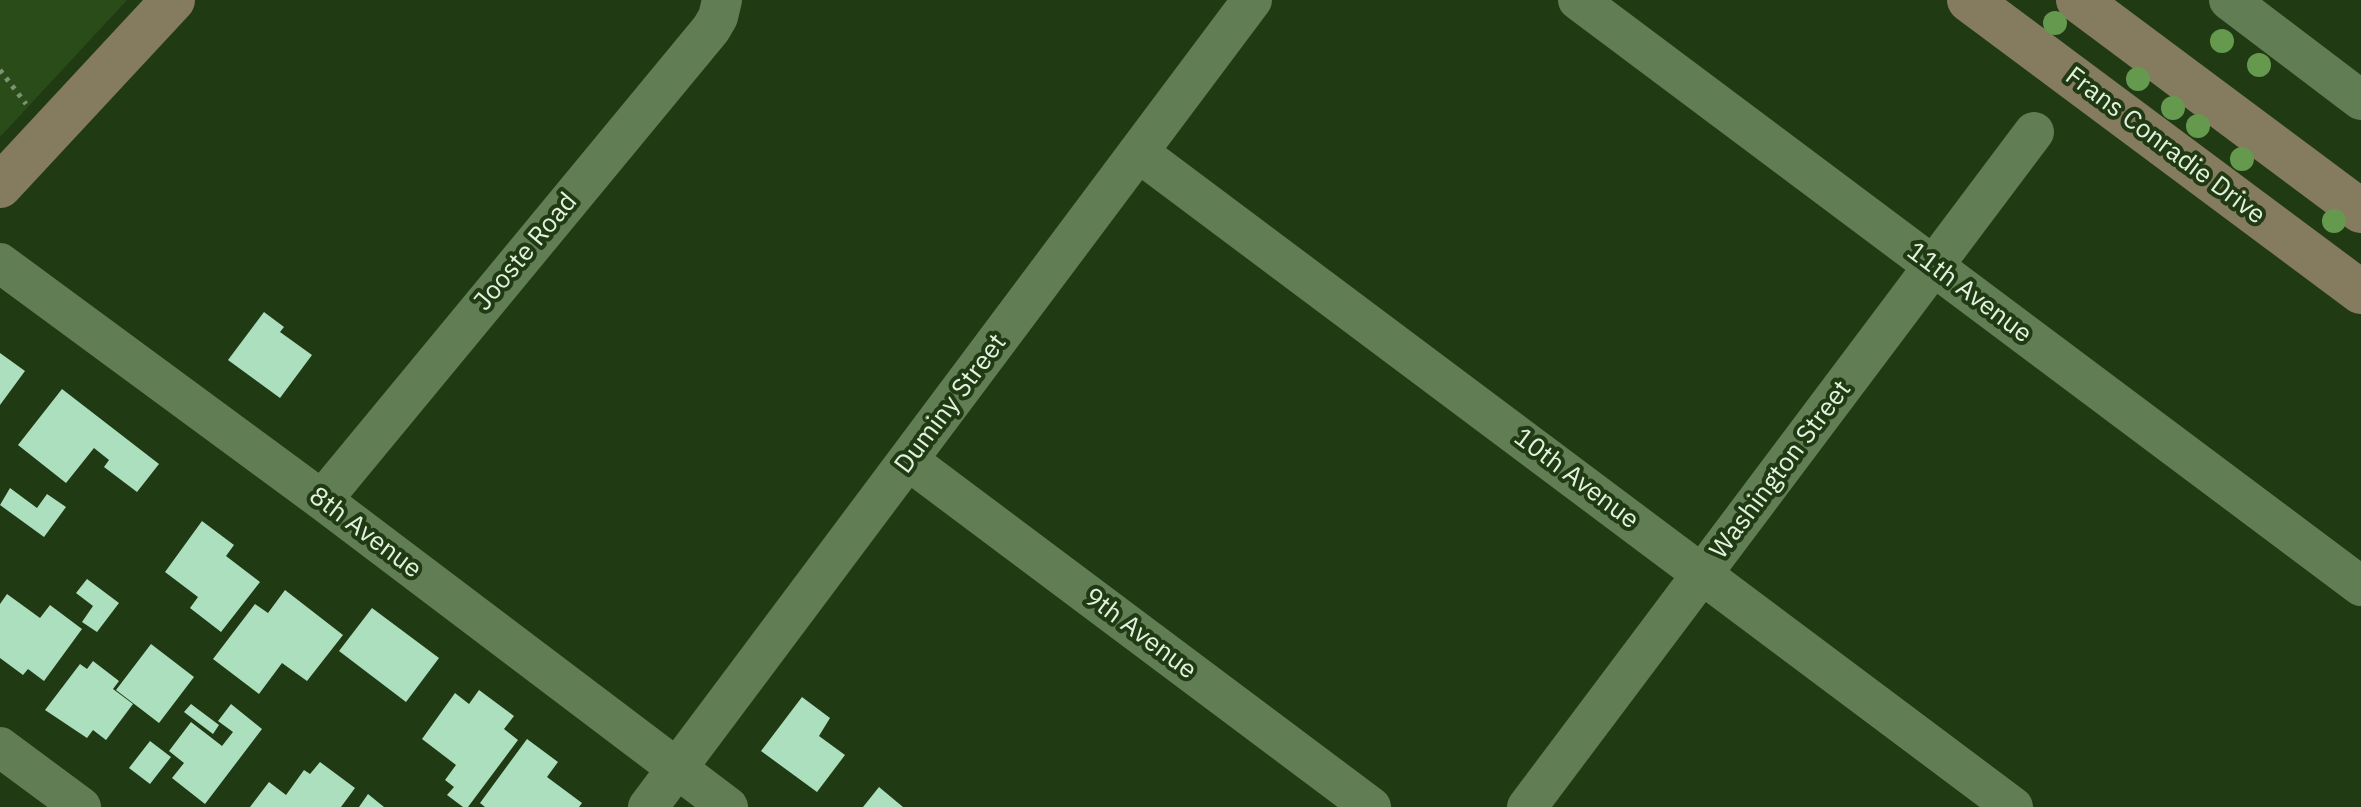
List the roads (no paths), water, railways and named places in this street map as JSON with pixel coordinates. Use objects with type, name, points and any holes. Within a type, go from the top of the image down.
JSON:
[{"type":"main road","points":[[0,186],[173,0]]},
{"type":"main road","name":"Frans Conradie Drive","points":[[1969,0],[2361,292]]},
{"type":"main road","points":[[2078,0],[2361,211]]},
{"type":"street","name":"Jooste Road","points":[[322,500],[711,29],[722,0]]},
{"type":"street","name":"Duminy Street","points":[[648,807],[1252,0]]},
{"type":"street","name":"11th Avenue","points":[[1578,0],[2361,586]]},
{"type":"street","points":[[2229,0],[2361,100]]},
{"type":"street","name":"Washington Street","points":[[1527,807],[2034,132]]},
{"type":"street","name":"10th Avenue","points":[[1138,152],[2013,807]]},
{"type":"street","name":"8th Avenue","points":[[0,263],[322,500],[728,807]]},
{"type":"street","name":"9th Avenue","points":[[909,461],[1371,807]]},
{"type":"street","points":[[0,747],[81,807]]}]
